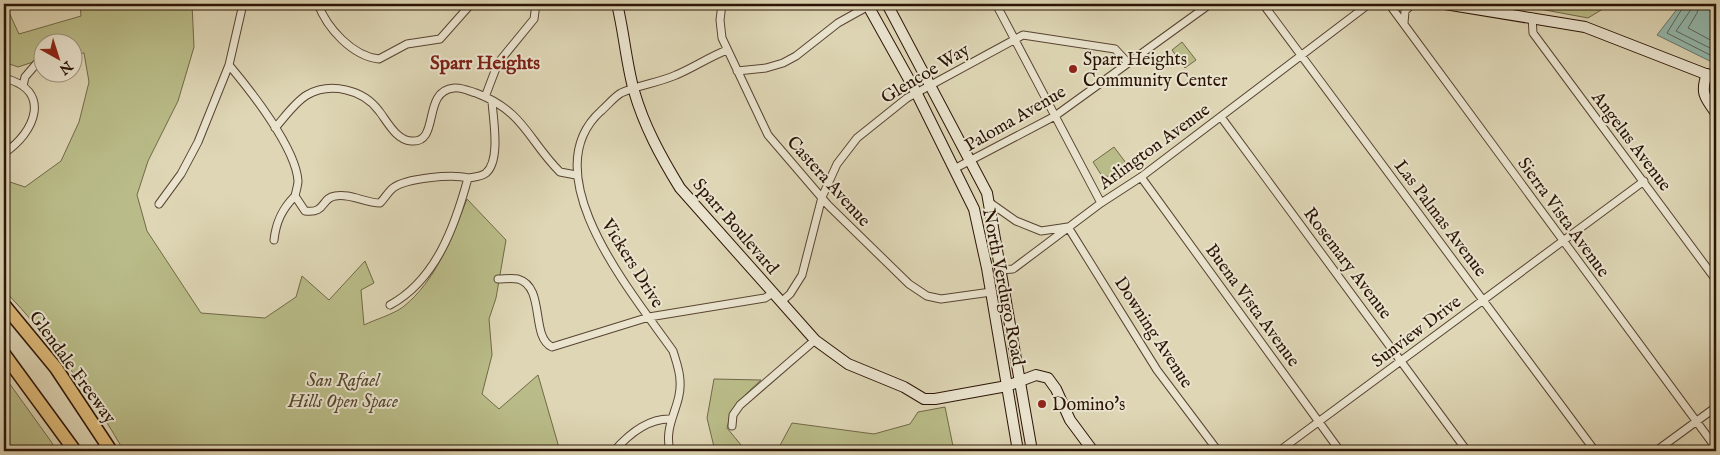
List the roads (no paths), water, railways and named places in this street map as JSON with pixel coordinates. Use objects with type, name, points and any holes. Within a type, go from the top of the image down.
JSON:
[{"type":"highway","name":"Glendale Freeway","points":[[4,305],[56,368],[111,451]]},
{"type":"highway","points":[[4,354],[75,451]]},
{"type":"main road","name":"Sparr Boulevard","points":[[617,4],[634,89],[646,127],[680,188],[815,340],[828,352],[848,364],[904,387],[923,399],[935,399],[1007,386]]},
{"type":"main road","name":"North Verdugo Road","points":[[869,4],[916,92],[974,209],[979,226],[1018,451]]},
{"type":"main road","name":"North Verdugo Road","points":[[887,4],[970,161],[989,202],[1032,451]]},
{"type":"main road","points":[[1445,4],[1585,27],[1712,76],[1703,86],[1704,93],[1716,113]]},
{"type":"main road","points":[[1007,386],[1036,375],[1048,378],[1056,389],[1070,420],[1093,451]]},
{"type":"street","points":[[159,204],[181,174],[198,142],[229,65],[243,4]]},
{"type":"street","points":[[318,4],[327,22],[340,37],[363,54],[379,59],[407,44],[440,39],[471,4]]},
{"type":"street","points":[[484,97],[498,63],[534,19],[536,4]]},
{"type":"street","name":"Castera Avenue","points":[[722,4],[721,30],[727,50],[768,135],[864,243],[909,284],[927,296],[941,300],[991,292]]},
{"type":"street","points":[[737,71],[766,68],[796,56],[838,23],[869,4]]},
{"type":"street","points":[[996,4],[1101,203]]},
{"type":"street","name":"Paloma Avenue","points":[[954,169],[1055,116],[1210,4]]},
{"type":"street","points":[[1358,12],[1362,4]]},
{"type":"street","name":"Arlington Avenue","points":[[1002,270],[1013,269],[1101,203],[1141,177],[1369,4]]},
{"type":"street","name":"Sierra Vista Avenue","points":[[1389,4],[1716,448]]},
{"type":"street","points":[[1405,26],[1404,15],[1412,4]]},
{"type":"street","name":"Las Palmas Avenue","points":[[1264,5],[1595,451]]},
{"type":"street","name":"Angelus Avenue","points":[[1532,17],[1533,34],[1716,280]]},
{"type":"street","name":"Glencoe Way","points":[[781,302],[790,294],[802,275],[822,197],[838,164],[857,138],[916,92],[1025,34],[1115,49],[1128,63]]},
{"type":"street","name":"Vickers Drive","points":[[670,451],[668,435],[670,419],[681,382],[678,365],[673,351],[597,238],[576,176],[576,152],[585,129],[620,94],[676,76],[727,50]]},
{"type":"street","points":[[229,65],[250,89],[275,128],[293,162],[298,181],[295,196],[286,205],[276,223],[274,240]]},
{"type":"street","points":[[23,86],[26,77],[32,69]]},
{"type":"street","points":[[4,78],[17,81],[23,86],[34,102],[34,117],[26,134],[4,154]]},
{"type":"street","points":[[275,128],[305,96],[318,90],[333,89],[359,94],[369,100],[403,139],[412,142],[421,140],[426,134],[433,104],[446,90],[454,88],[492,100],[523,124],[560,172],[576,176]]},
{"type":"street","points":[[295,196],[305,211],[313,212],[321,210],[328,200],[335,196],[380,203],[393,188],[403,183],[456,175],[468,178],[481,176],[491,167],[494,146],[492,100]]},
{"type":"street","name":"Rosemary Avenue","points":[[1221,116],[1468,451]]},
{"type":"street","name":"Buena Vista Avenue","points":[[1141,177],[1340,451]]},
{"type":"street","points":[[390,305],[413,290],[440,252],[459,209],[468,178]]},
{"type":"street","name":"Sunview Drive","points":[[1279,451],[1644,181]]},
{"type":"street","points":[[989,202],[1016,221],[1042,231],[1068,227]]},
{"type":"street","name":"Downing Avenue","points":[[1068,227],[1157,370],[1218,451]]},
{"type":"street","points":[[498,279],[518,279],[531,290],[547,345],[556,347],[649,317],[765,298],[773,292]]},
{"type":"street","points":[[732,426],[733,415],[740,405],[815,340]]},
{"type":"street","points":[[1656,451],[1716,407]]},
{"type":"street","points":[[614,451],[644,426],[659,419],[670,419]]},
{"type":"water","points":[[1681,4],[1716,4],[1716,64],[1657,35]]},
{"type":"place","name":"Sparr Heights Community Center","points":[[1073,69]]},
{"type":"place","name":"Domino's","points":[[1042,404]]},
{"type":"district","name":"Sparr Heights","points":[[485,62]]},
{"type":"park label","name":"San Rafael Hills Open Space","points":[[343,390]]}]
